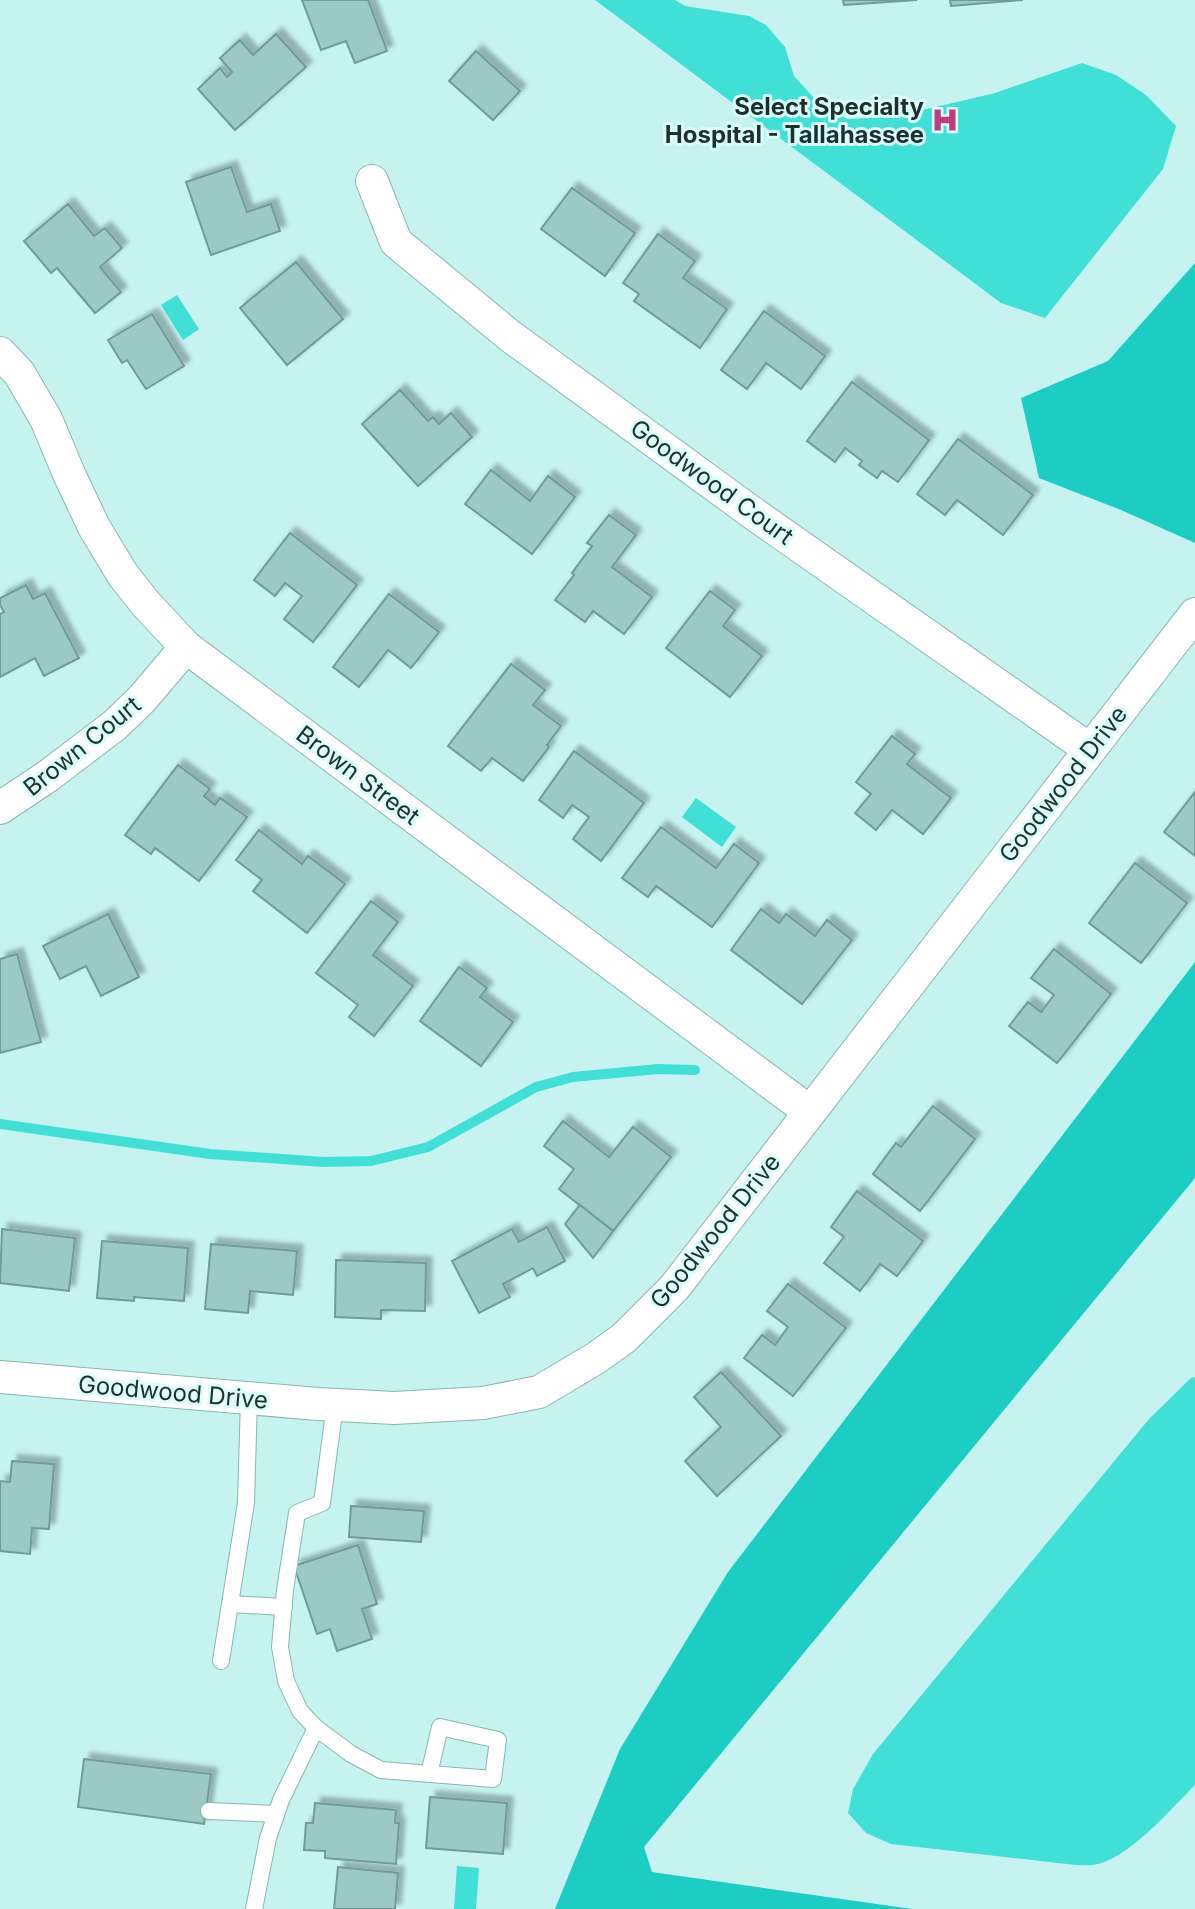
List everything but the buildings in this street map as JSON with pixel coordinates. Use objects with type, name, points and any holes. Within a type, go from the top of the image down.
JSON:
[{"type":"street","name":"Goodwood Court","points":[[372,181],[397,242],[510,336],[754,514],[1089,749]]},
{"type":"street","name":"Brown Street","points":[[0,353],[19,373],[46,419],[94,527],[123,575],[186,647],[810,1112]]},
{"type":"street","name":"Goodwood Drive","points":[[0,1377],[394,1408],[483,1403],[540,1392],[596,1358],[624,1338],[674,1288],[1195,614]]},
{"type":"street","name":"Brown Court","points":[[0,808],[48,776],[115,725],[142,699],[186,647]]},
{"type":"lane","points":[[221,1661],[246,1503],[249,1398]]},
{"type":"lane","points":[[335,1405],[322,1503],[297,1513],[280,1647],[286,1681],[300,1711],[316,1728],[351,1754],[381,1770],[429,1774],[493,1779],[498,1740],[440,1727],[429,1774]]},
{"type":"lane","points":[[230,1604],[284,1607]]},
{"type":"lane","points":[[254,1909],[268,1838],[276,1814],[316,1728]]},
{"type":"lane","points":[[209,1811],[276,1814]]},
{"type":"shaded area","points":[[595,0],[675,0],[685,6],[749,16],[766,25],[785,47],[794,76],[814,98],[847,119],[893,117],[995,93],[1082,63],[1116,75],[1146,95],[1176,126],[1163,169],[1045,318],[1001,303]]},
{"type":"shaded area","points":[[1195,263],[1195,543],[1039,478],[1021,398],[1108,361]]},
{"type":"shaded area","points":[[177,295],[199,329],[183,340],[161,305]]},
{"type":"shaded area","points":[[696,798],[736,827],[722,847],[682,817]]},
{"type":"shaded area","points":[[1195,962],[1195,1178],[644,1847],[652,1872],[912,1909],[555,1909],[620,1749],[728,1572]]},
{"type":"shaded area","points":[[1195,1377],[1195,1785],[1137,1842],[1124,1852],[1095,1865],[891,1844],[866,1833],[848,1813],[853,1789],[873,1754],[1149,1419]]},
{"type":"shaded area","points":[[457,1866],[479,1868],[476,1909],[454,1909]]},
{"type":"waterway","points":[[0,1124],[210,1154],[324,1162],[371,1161],[428,1147],[536,1087],[573,1077],[658,1069],[695,1070]]},
{"type":"place","name":"Select Specialty Hospital - Tallahassee","points":[[945,120]]}]
